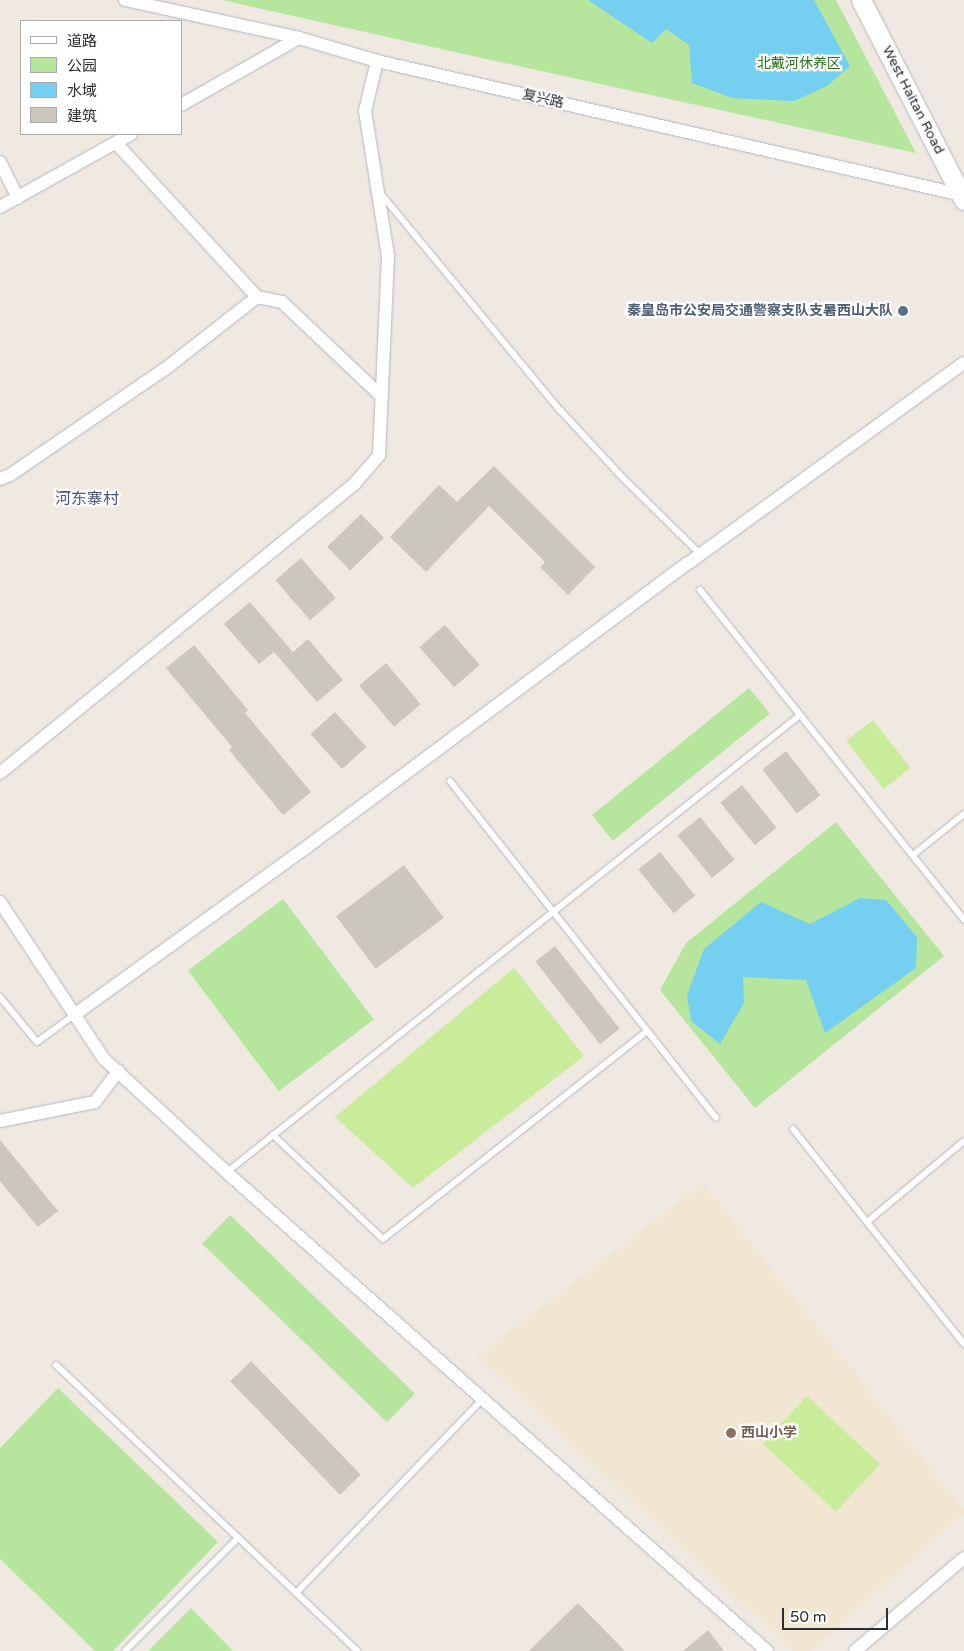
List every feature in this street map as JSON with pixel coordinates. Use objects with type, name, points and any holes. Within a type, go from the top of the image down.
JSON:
[{"type":"main road","name":"West Haitan Road","points":[[861,0],[963,198]]},
{"type":"street","name":"复兴路","points":[[125,0],[300,38],[377,61],[963,198]]},
{"type":"street","points":[[182,104],[300,38]]},
{"type":"street","points":[[0,773],[355,483],[379,455],[388,256],[365,111],[377,61]]},
{"type":"street","points":[[0,206],[18,198],[129,135]]},
{"type":"street","points":[[116,143],[257,297],[282,302],[381,396]]},
{"type":"street","points":[[0,162],[18,198]]},
{"type":"street","points":[[0,479],[10,475],[164,369],[257,297]]},
{"type":"street","points":[[74,1015],[308,846],[700,554],[964,364]]},
{"type":"street","points":[[0,902],[104,1058],[227,1172],[767,1651]]},
{"type":"street","points":[[0,1120],[96,1102],[118,1071]]},
{"type":"street","points":[[855,1651],[964,1558]]},
{"type":"lane","points":[[377,190],[560,410],[624,479],[700,554]]},
{"type":"lane","points":[[700,590],[964,919]]},
{"type":"lane","points":[[227,1172],[800,716]]},
{"type":"lane","points":[[450,781],[716,1118]]},
{"type":"lane","points":[[913,855],[964,814]]},
{"type":"lane","points":[[0,997],[38,1042],[74,1015]]},
{"type":"lane","points":[[273,1135],[383,1239],[647,1031]]},
{"type":"lane","points":[[793,1129],[964,1344]]},
{"type":"lane","points":[[866,1222],[964,1141]]},
{"type":"lane","points":[[56,1365],[357,1651]]},
{"type":"lane","points":[[296,1593],[483,1399]]},
{"type":"lane","points":[[125,1651],[238,1538]]},
{"type":"lane","points":[[344,1651],[350,1645]]},
{"type":"shaded area","name":"西山小学","points":[[703,1183],[964,1510],[964,1514],[811,1651],[792,1651],[477,1356]]},
{"type":"green space","name":"北戴河休养区","points":[[222,0],[836,0],[916,153],[486,59]]},
{"type":"green space","points":[[749,688],[770,714],[613,841],[592,815]]},
{"type":"green space","points":[[873,720],[911,768],[884,789],[846,741]]},
{"type":"green space","points":[[836,822],[944,956],[755,1108],[660,990],[686,943]]},
{"type":"green space","points":[[283,899],[374,1020],[279,1091],[188,971]]},
{"type":"green space","points":[[514,968],[584,1056],[413,1188],[335,1117]]},
{"type":"green space","points":[[230,1215],[415,1394],[387,1422],[202,1244]]},
{"type":"green space","points":[[58,1388],[218,1542],[113,1651],[95,1651],[0,1559],[0,1448]]},
{"type":"green space","points":[[807,1396],[880,1464],[836,1512],[763,1444]]},
{"type":"green space","points":[[191,1608],[233,1651],[148,1651]]},
{"type":"water","points":[[588,0],[814,0],[850,66],[827,86],[794,101],[732,98],[692,83],[689,45],[666,29],[652,43]]},
{"type":"water","points":[[860,898],[886,900],[917,937],[916,968],[825,1033],[806,980],[743,977],[744,1003],[720,1044],[691,1021],[687,995],[704,949],[761,902],[810,924]]},
{"type":"building","points":[[494,466],[595,567],[568,595],[540,567],[545,562],[489,506],[426,572],[390,537],[439,485],[457,502]]},
{"type":"building","points":[[361,514],[384,538],[350,570],[327,547]]},
{"type":"building","points":[[301,558],[336,598],[310,620],[275,580]]},
{"type":"building","points":[[250,602],[293,652],[308,639],[343,680],[317,702],[274,652],[259,664],[224,624]]},
{"type":"building","points":[[445,625],[480,665],[454,687],[419,647]]},
{"type":"building","points":[[194,645],[248,710],[245,713],[311,792],[283,815],[229,750],[232,747],[166,668]]},
{"type":"building","points":[[386,663],[421,704],[394,727],[359,685]]},
{"type":"building","points":[[335,712],[366,747],[342,769],[310,734]]},
{"type":"building","points":[[786,751],[820,795],[797,814],[762,769]]},
{"type":"building","points":[[742,785],[777,828],[755,845],[720,803]]},
{"type":"building","points":[[700,817],[735,860],[712,878],[677,835]]},
{"type":"building","points":[[660,852],[695,896],[673,913],[638,870]]},
{"type":"building","points":[[404,865],[444,918],[376,969],[336,916]]},
{"type":"building","points":[[555,946],[620,1029],[600,1044],[535,961]]},
{"type":"building","points":[[0,1140],[58,1211],[38,1227],[0,1181]]},
{"type":"building","points":[[251,1361],[361,1475],[340,1495],[230,1381]]},
{"type":"building","points":[[578,1603],[625,1651],[529,1651]]},
{"type":"building","points":[[708,1630],[724,1651],[683,1651]]},
{"type":"place","name":"秦皇岛市公安局交通警察支队支暑西山大队","points":[[903,311]]},
{"type":"place","name":"西山小学","points":[[731,1433]]},
{"type":"district","name":"河东寨村","points":[[87,499]]}]
